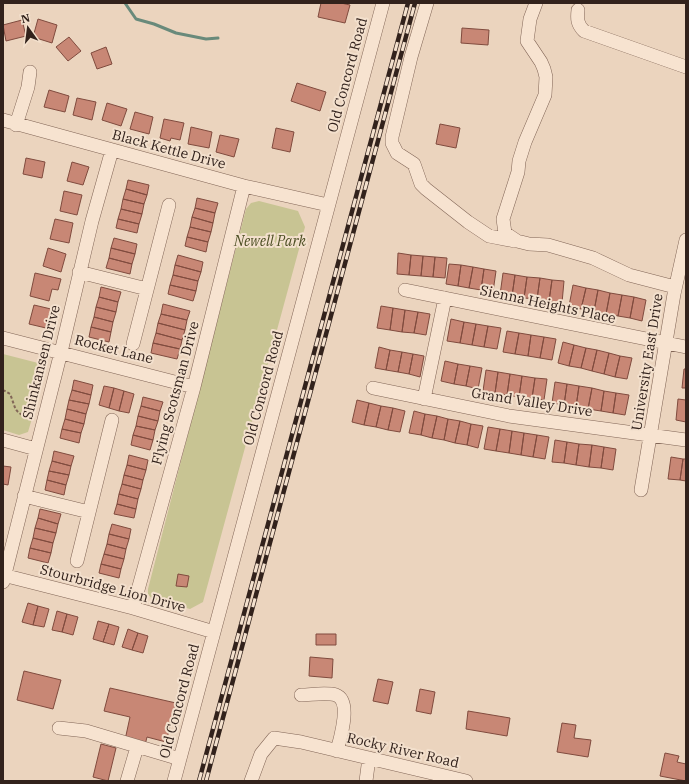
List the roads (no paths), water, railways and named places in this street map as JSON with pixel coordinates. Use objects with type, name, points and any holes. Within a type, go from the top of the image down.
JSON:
[{"type":"street","name":"Old Concord Road","points":[[174,781],[383,3]]},
{"type":"street","points":[[428,3],[407,73],[393,128],[392,143],[397,153],[414,164],[421,184],[468,222],[490,236],[529,244],[548,245],[593,258],[629,275],[675,287]]},
{"type":"street","points":[[517,241],[506,233],[503,219],[518,172],[519,161],[525,142],[545,95],[546,77],[544,69],[527,41],[530,19],[536,3]]},
{"type":"street","points":[[578,10],[577,18],[579,26],[584,31],[686,67]]},
{"type":"street","points":[[16,124],[28,87],[30,72]]},
{"type":"street","name":"Black Kettle Drive","points":[[3,120],[244,186],[328,205]]},
{"type":"street","name":"Shinkansen Drive","points":[[4,577],[61,352],[79,272],[112,150]]},
{"type":"street","name":"Flying Scotsman Drive","points":[[133,608],[194,387],[244,186]]},
{"type":"street","points":[[133,344],[169,204]]},
{"type":"street","name":"University East Drive","points":[[641,490],[675,287],[686,240]]},
{"type":"street","points":[[79,272],[147,289]]},
{"type":"street","name":"Sienna Heights Place","points":[[405,290],[686,347]]},
{"type":"street","points":[[424,399],[445,298]]},
{"type":"street","name":"Rocket Lane","points":[[3,338],[194,387]]},
{"type":"street","name":"Grand Valley Drive","points":[[373,388],[508,416],[686,440]]},
{"type":"street","points":[[77,561],[112,420]]},
{"type":"street","points":[[3,440],[36,449]]},
{"type":"street","points":[[24,496],[89,512]]},
{"type":"street","name":"Stourbridge Lion Drive","points":[[4,577],[133,608],[214,632]]},
{"type":"street","points":[[301,695],[336,695],[343,703],[344,718],[334,751]]},
{"type":"street","points":[[59,728],[86,732],[180,759]]},
{"type":"street","name":"Rocky River Road","points":[[251,781],[261,754],[274,738],[301,742],[466,781]]},
{"type":"street","points":[[127,781],[137,747]]},
{"type":"street","points":[[366,781],[369,758]]},
{"type":"waterway","points":[[125,3],[136,19],[154,24],[176,33],[206,39],[218,38]]},
{"type":"railway","points":[[199,781],[408,3]]},
{"type":"railway","points":[[206,781],[415,3]]},
{"type":"park label","name":"Newell Park","points":[[270,241]]}]
